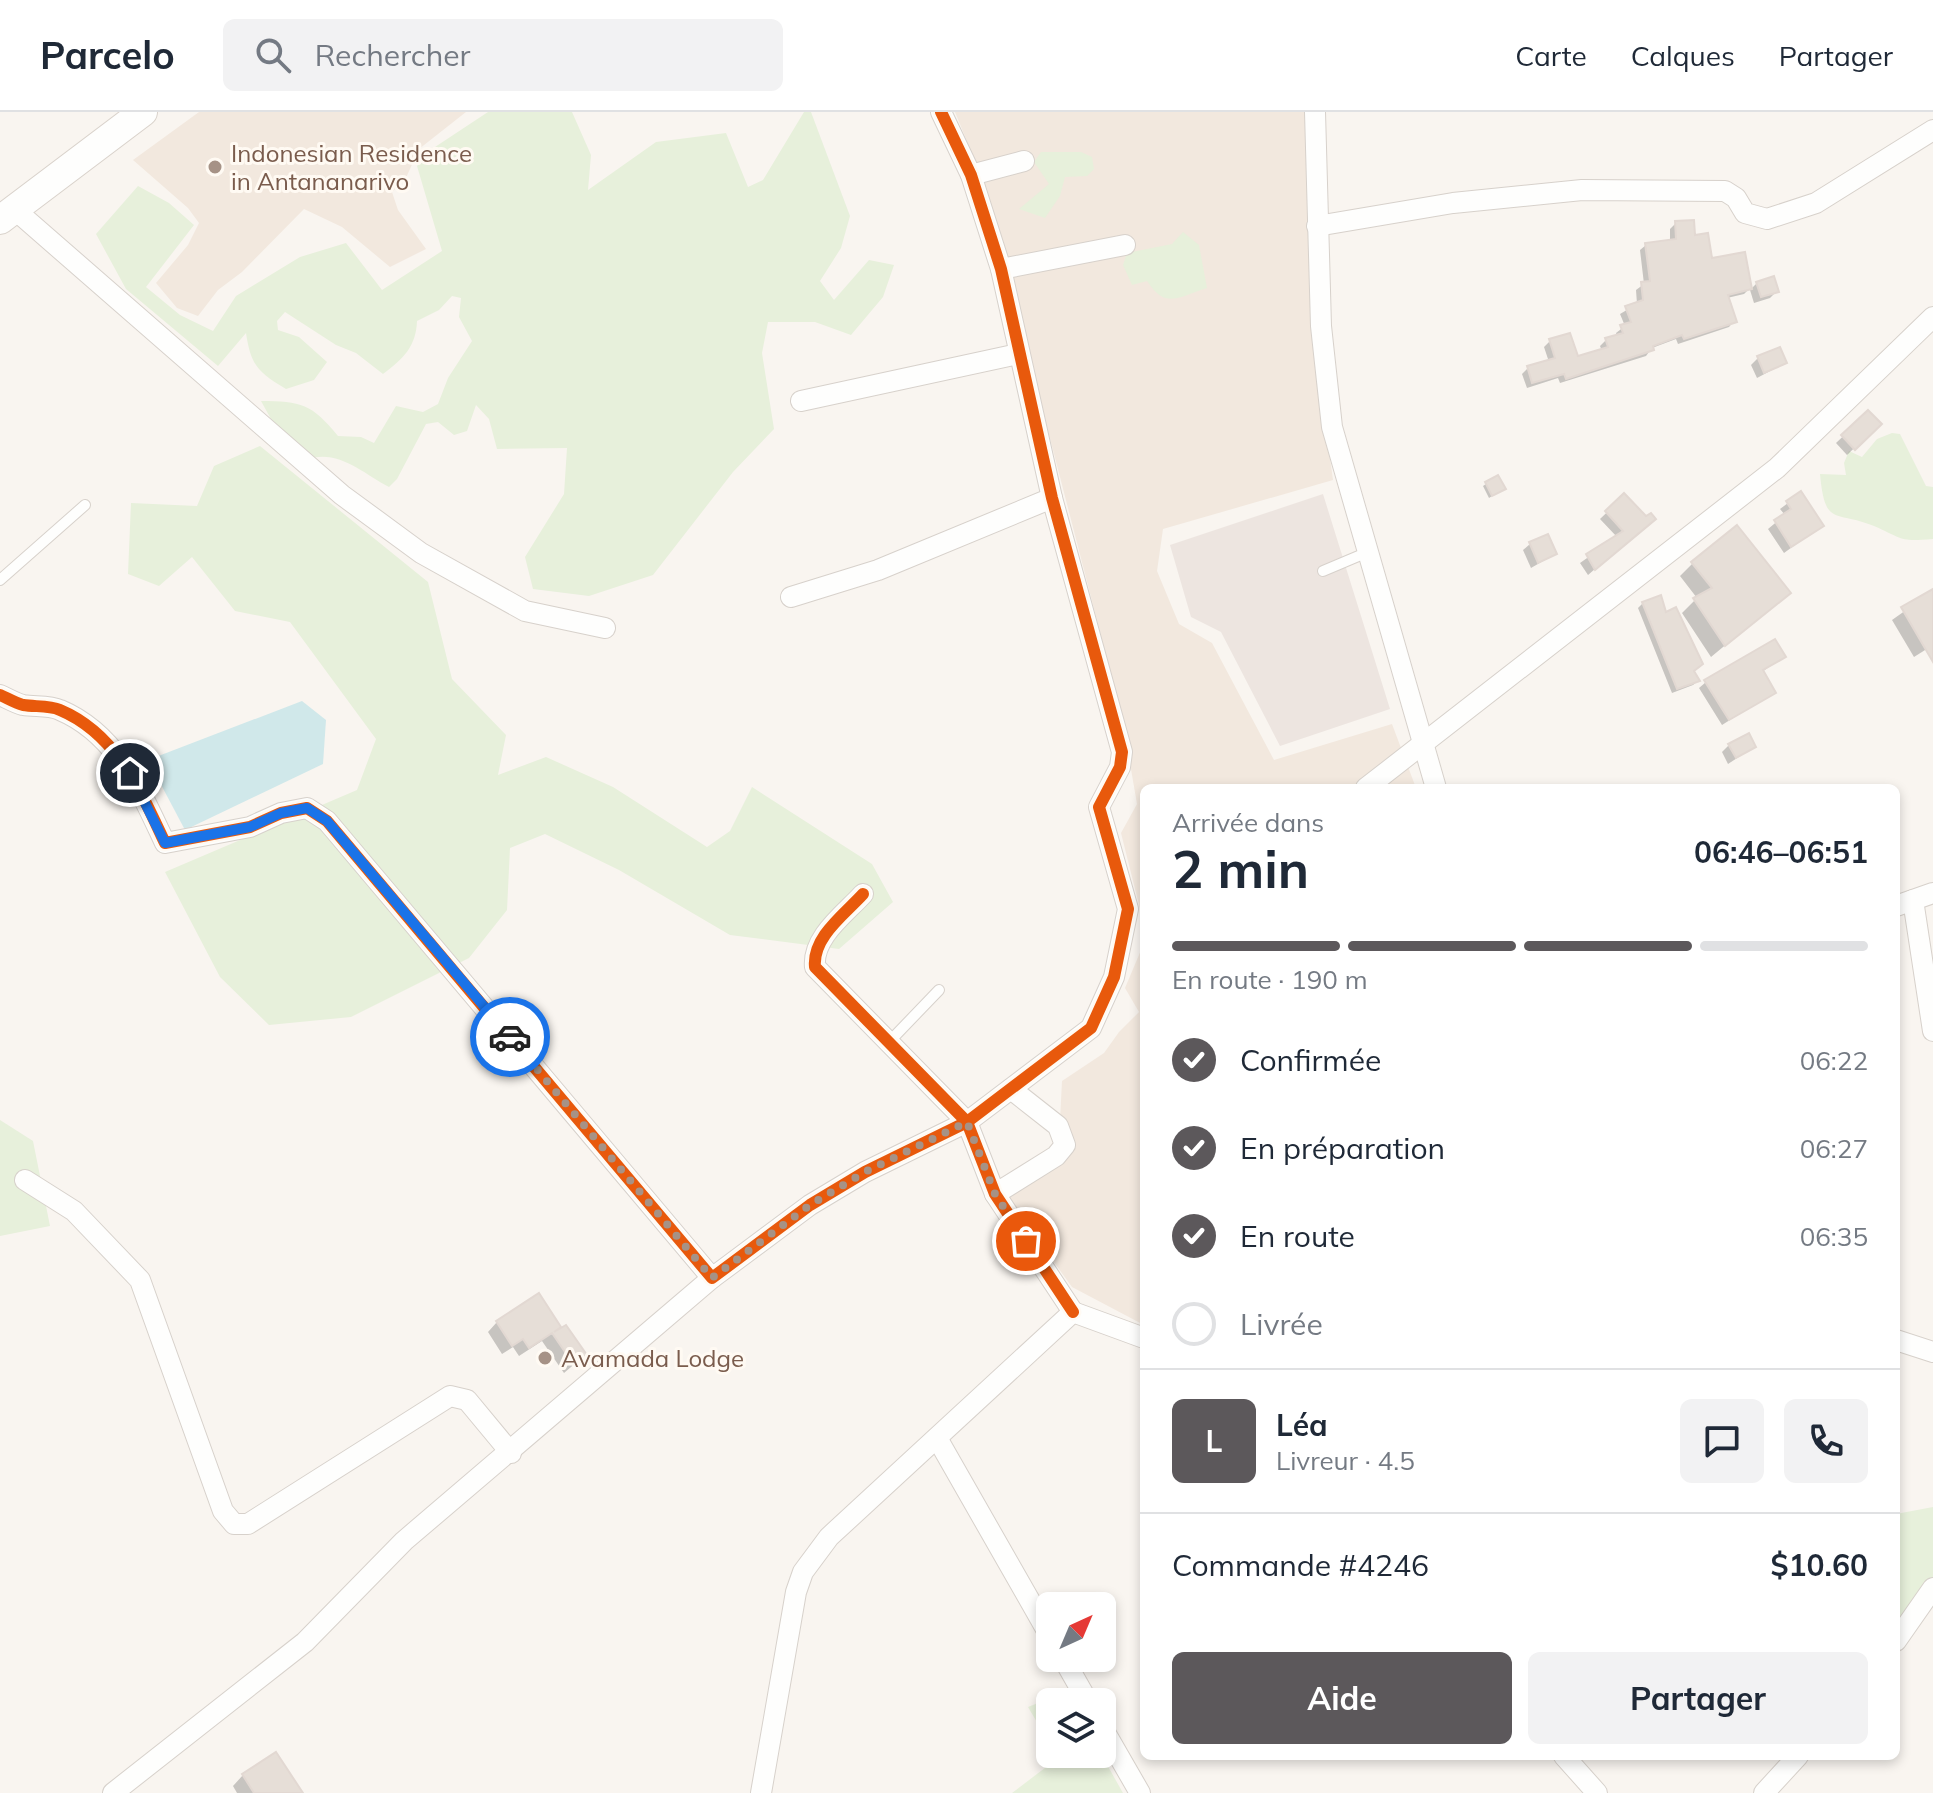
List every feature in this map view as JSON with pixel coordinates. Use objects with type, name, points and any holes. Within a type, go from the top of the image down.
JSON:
[{"type":"main road","points":[[6,214],[143,112]]},
{"type":"street","points":[[113,1793],[305,1642],[404,1541],[511,1453],[712,1278],[810,1205],[865,1172],[967,1122],[1091,1028],[1114,977],[1136,906],[1099,807],[1120,767],[1122,752],[1052,498],[1001,269],[971,175],[941,112]]},
{"type":"street","points":[[1315,112],[1321,326],[1332,427],[1435,784]]},
{"type":"street","points":[[1317,226],[1453,203],[1582,190],[1725,191],[1736,198],[1745,213],[1767,219],[1816,203],[1933,130]]},
{"type":"street","points":[[971,175],[1024,161]]},
{"type":"street","points":[[6,214],[342,495],[421,553],[525,611],[605,628]]},
{"type":"street","points":[[1001,269],[1125,245]]},
{"type":"street","points":[[1371,784],[1777,468],[1933,317]]},
{"type":"street","points":[[801,401],[1018,354]]},
{"type":"street","points":[[791,597],[878,570],[1052,498]]},
{"type":"street","points":[[0,695],[21,704],[58,709],[90,729],[118,755],[142,792],[165,843],[250,827],[281,813],[307,808],[327,821],[712,1278]]},
{"type":"street","points":[[1933,893],[1904,903],[1933,1031]]},
{"type":"street","points":[[863,894],[822,938],[814,957],[815,967],[967,1122],[995,1194],[1073,1312],[1140,1337]]},
{"type":"street","points":[[995,1194],[1056,1156],[1065,1145],[1058,1126],[1011,1089]]},
{"type":"street","points":[[25,1180],[74,1211],[140,1280],[223,1511],[234,1524],[248,1524],[450,1396],[467,1400],[511,1453]]},
{"type":"street","points":[[761,1793],[781,1668],[803,1572],[829,1537],[1073,1312]]},
{"type":"street","points":[[1900,1341],[1933,1352]]},
{"type":"street","points":[[937,1438],[1036,1611]]},
{"type":"street","points":[[1900,1635],[1933,1588]]},
{"type":"street","points":[[1116,1751],[1140,1793]]},
{"type":"street","points":[[1568,1760],[1597,1793]]},
{"type":"street","points":[[1764,1793],[1794,1760]]},
{"type":"lane","points":[[0,580],[85,505]]},
{"type":"lane","points":[[1323,571],[1368,552]]},
{"type":"lane","points":[[889,1042],[939,990]]},
{"type":"shaded area","points":[[199,112],[466,112],[419,149],[405,180],[392,192],[398,210],[426,249],[390,267],[342,227],[304,209],[242,272],[218,290],[198,316],[177,308],[156,283],[188,245],[199,223],[188,208],[133,160]]},
{"type":"shaded area","points":[[955,112],[1305,112],[1314,339],[1333,480],[1163,529],[1157,571],[1179,624],[1212,643],[1274,760],[1392,724],[1414,784],[1140,784],[1140,909],[1121,833],[1137,804],[1122,717],[984,183]]},
{"type":"shaded area","points":[[1323,494],[1390,709],[1280,746],[1221,632],[1191,617],[1170,545]]},
{"type":"shaded area","points":[[1140,952],[1140,1323],[1072,1287],[1005,1189],[1059,1140],[1062,1081],[1104,1053],[1139,1012],[1125,988]]},
{"type":"green space","points":[[488,112],[572,112],[591,155],[588,190],[656,142],[726,133],[748,187],[763,180],[804,112],[811,112],[850,216],[841,248],[820,281],[834,300],[869,260],[894,265],[883,297],[851,335],[815,322],[768,322],[762,353],[774,429],[733,472],[653,575],[589,596],[533,589],[525,557],[564,494],[567,448],[497,449],[489,419],[476,405],[467,431],[454,435],[438,422],[426,424],[397,479],[389,487],[340,460],[330,457],[308,459],[277,430],[261,401],[305,406],[321,417],[338,436],[361,437],[374,443],[396,406],[423,412],[438,404],[448,378],[472,341],[459,317],[461,298],[452,296],[439,310],[417,321],[407,352],[383,374],[356,353],[336,345],[285,312],[277,321],[278,330],[299,337],[327,362],[314,380],[286,389],[257,367],[246,333],[218,366],[126,289],[96,234],[138,186],[169,203],[194,225],[146,287],[180,315],[213,331],[236,296],[300,257],[346,243],[382,290],[442,251],[417,166],[435,147]]},
{"type":"green space","points":[[1041,152],[1081,152],[1092,157],[1094,169],[1087,176],[1065,177],[1060,196],[1045,218],[1019,209],[1049,184],[1034,162]]},
{"type":"green space","points":[[1183,232],[1199,245],[1207,288],[1173,299],[1160,296],[1147,281],[1132,285],[1123,265],[1127,253],[1172,244]]},
{"type":"green space","points":[[1892,433],[1900,434],[1926,486],[1933,487],[1933,539],[1902,538],[1834,514],[1825,503],[1820,474],[1846,475],[1844,463],[1849,451],[1862,457],[1877,439]]},
{"type":"green space","points":[[260,446],[428,582],[452,679],[506,735],[498,775],[546,757],[613,787],[707,847],[730,831],[752,787],[872,864],[893,902],[839,949],[730,935],[619,870],[545,834],[510,848],[507,910],[469,958],[351,1017],[269,1025],[220,977],[165,872],[357,790],[376,739],[290,622],[235,611],[192,557],[159,586],[128,574],[131,503],[197,506],[214,466]]},
{"type":"green space","points":[[0,1120],[33,1141],[50,1226],[0,1236]]},
{"type":"green space","points":[[1933,1507],[1933,1595],[1924,1607],[1900,1618],[1900,1513]]},
{"type":"green space","points":[[1036,1704],[1036,1720],[1028,1707]]},
{"type":"green space","points":[[1045,1768],[1109,1768],[1123,1793],[1012,1793]]},
{"type":"water","points":[[302,701],[326,720],[323,764],[185,830],[148,760]]},
{"type":"building","points":[[1694,220],[1695,235],[1708,233],[1712,258],[1745,252],[1752,289],[1728,295],[1737,322],[1684,339],[1682,335],[1653,346],[1654,350],[1566,379],[1564,374],[1532,383],[1527,366],[1555,358],[1549,339],[1570,333],[1578,356],[1608,347],[1605,338],[1623,333],[1620,325],[1631,322],[1625,306],[1643,300],[1641,282],[1650,281],[1645,243],[1676,239],[1675,221]]},
{"type":"building","points":[[1774,276],[1779,292],[1761,297],[1756,282]]},
{"type":"building","points":[[1780,347],[1787,363],[1764,373],[1757,356]]},
{"type":"building","points":[[1868,410],[1882,424],[1855,450],[1841,435]]},
{"type":"building","points":[[1498,475],[1506,489],[1492,496],[1485,482]]},
{"type":"building","points":[[1801,491],[1824,526],[1791,547],[1774,520],[1791,509],[1786,501]]},
{"type":"building","points":[[1624,493],[1646,516],[1651,513],[1656,519],[1595,570],[1586,554],[1623,531],[1605,511]]},
{"type":"building","points":[[1737,525],[1791,593],[1725,646],[1693,598],[1712,588],[1691,562]]},
{"type":"building","points":[[1548,534],[1557,554],[1538,563],[1529,542]]},
{"type":"building","points":[[1933,589],[1933,662],[1901,607]]},
{"type":"building","points":[[1661,595],[1666,612],[1676,607],[1703,664],[1694,671],[1700,681],[1677,689],[1642,602]]},
{"type":"building","points":[[1775,639],[1786,657],[1763,670],[1776,693],[1729,720],[1704,680]]},
{"type":"building","points":[[1749,733],[1756,747],[1736,758],[1728,744]]},
{"type":"building","points":[[539,1293],[561,1327],[554,1332],[566,1325],[587,1355],[574,1365],[552,1333],[529,1348],[523,1339],[512,1346],[496,1321]]},
{"type":"building","points":[[276,1752],[303,1793],[254,1793],[242,1774]]},
{"type":"cycle path","points":[[941,112],[971,175],[1001,269],[1052,498],[1122,752],[1120,767],[1099,807],[1128,909],[1114,977],[1091,1028],[967,1122],[995,1194],[1073,1312]]},
{"type":"cycle path","points":[[0,695],[23,705],[60,710],[97,734],[125,766],[165,843],[250,827],[281,813],[307,808],[327,821],[712,1278],[810,1205],[865,1172],[967,1122],[815,967],[815,956],[824,936],[863,894]]},
{"type":"way so far","points":[[510,1037],[712,1278],[810,1205],[865,1172],[967,1122],[995,1194],[1026,1241]]},
{"type":"place","name":"Indonesian Residence in Antananarivo","points":[[215,167]]},
{"type":"place","name":"Avamada Lodge","points":[[545,1358]]},
{"type":"route","points":[[130,773],[165,843],[250,827],[281,813],[307,808],[327,821],[510,1037]]}]
